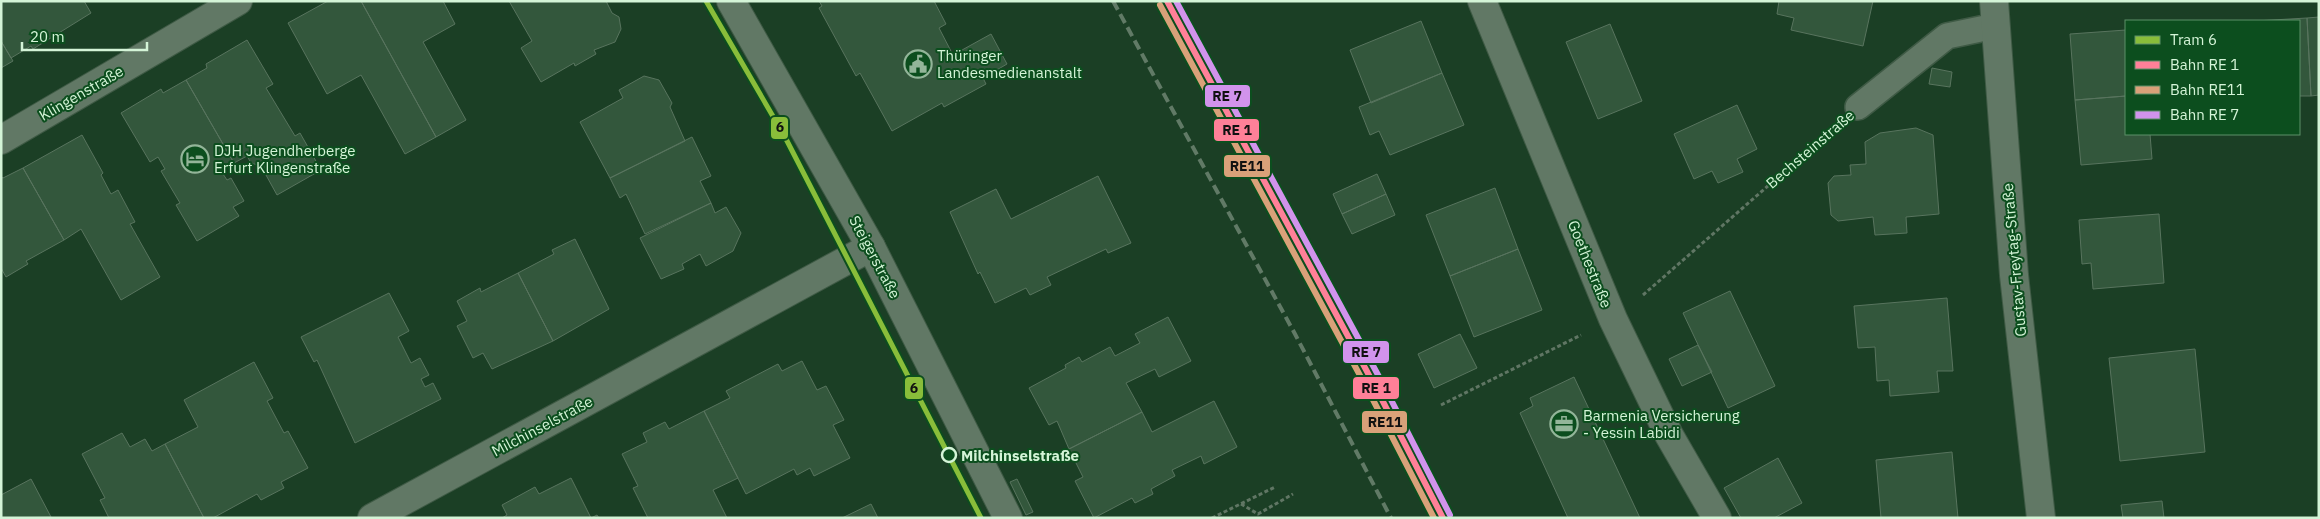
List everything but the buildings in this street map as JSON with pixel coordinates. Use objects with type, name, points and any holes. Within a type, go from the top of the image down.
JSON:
[{"type":"street","name":"Klingenstraße","points":[[1,140],[238,1]]},
{"type":"street","name":"Steigerstraße","points":[[731,1],[871,248],[1008,518]]},
{"type":"street","name":"Goethestraße","points":[[1482,1],[1613,319],[1669,435],[1717,518]]},
{"type":"street","name":"Gustav-Freytag-Straße","points":[[1995,14],[2014,275],[2041,518]]},
{"type":"street","name":"Milchinselstraße","points":[[372,518],[871,248]]},
{"type":"lane","name":"Bechsteinstraße","points":[[1858,107],[1947,36],[1995,14]]},
{"type":"path","name":"Bechsteinstraße","points":[[1639,299],[1858,107]]},
{"type":"path","points":[[1441,405],[1589,332]]},
{"type":"path","points":[[1212,518],[1275,487]]},
{"type":"path","points":[[1241,504],[1258,514],[1294,494]]},
{"type":"railway","points":[[1113,1],[1295,334],[1391,518]]},
{"type":"tram line","name":"6","points":[[706,1],[785,137],[981,518]]},
{"type":"transit line","points":[[1167,1],[1377,390],[1443,518]]},
{"type":"transit line","points":[[1176,1],[1384,386],[1450,515]]},
{"type":"rail line","name":"RE11","points":[[1160,5],[1370,394],[1434,518]]},
{"type":"place","name":"Thüringer Landesmedienanstalt","points":[[918,64]]},
{"type":"place","name":"DJH Jugendherberge Erfurt Klingenstraße","points":[[195,159]]},
{"type":"place","name":"Barmenia Versicherung - Yessin Labidi","points":[[1564,424]]},
{"type":"place","name":"Milchinselstraße","points":[[949,455]]}]
